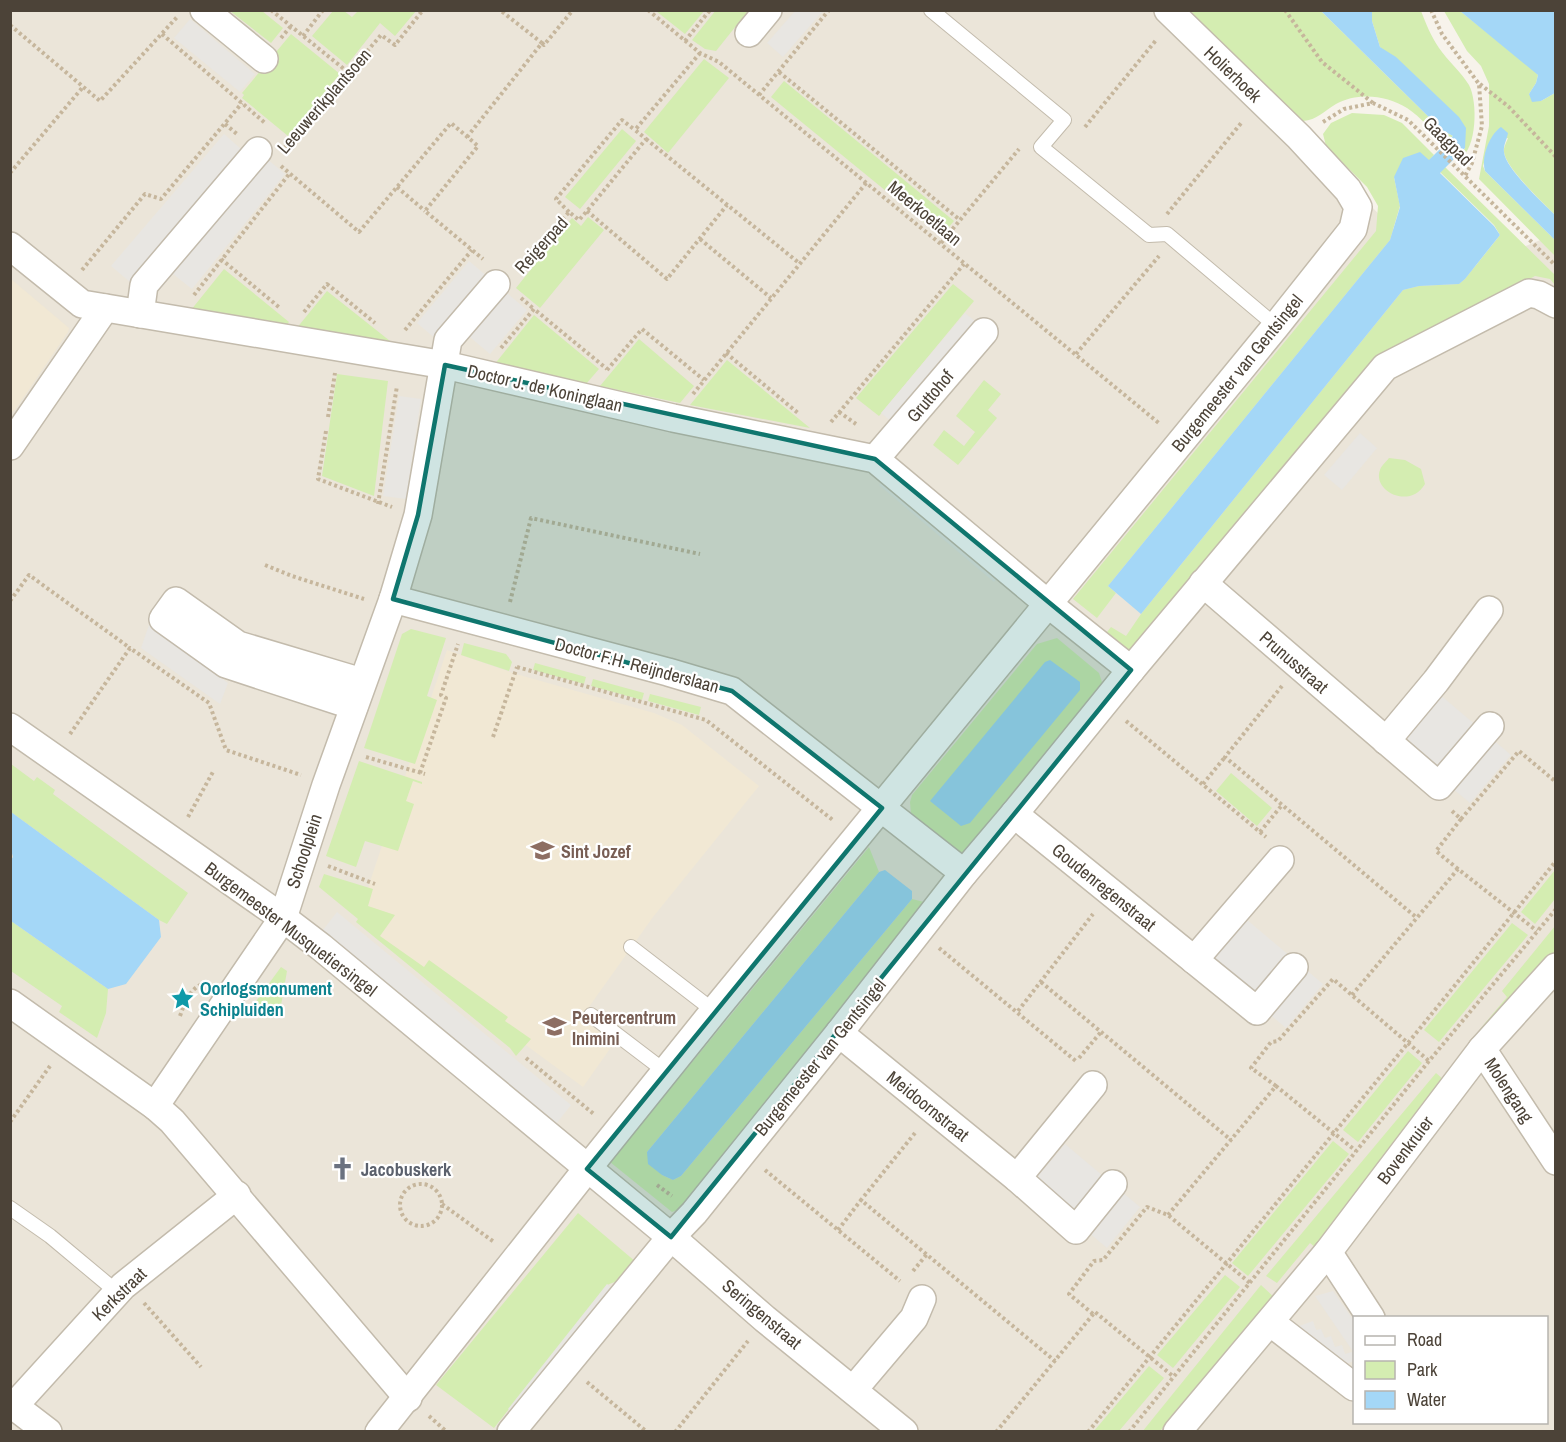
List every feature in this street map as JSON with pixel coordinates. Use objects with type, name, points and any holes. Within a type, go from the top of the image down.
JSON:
[{"type":"street","points":[[204,10],[264,59]]},
{"type":"street","points":[[749,33],[768,10]]},
{"type":"street","name":"Holierhoek","points":[[1171,14],[1299,137]]},
{"type":"street","name":"Burgemeester van Gentsingel","points":[[380,1431],[714,1011],[857,839],[1047,603],[1182,442],[1353,229],[1358,207],[1348,190],[1299,137]]},
{"type":"street","name":"Leeuwerikplantsoen","points":[[140,314],[144,285],[272,148]]},
{"type":"street","name":"Doctor J. de Koninglaan","points":[[10,246],[82,304],[140,314],[290,330],[338,347],[394,351],[673,418],[875,459],[1047,603]]},
{"type":"street","name":"Reigerpad","points":[[445,365],[448,340],[503,282]]},
{"type":"street","name":"Burgemeester van Gentsingel","points":[[511,1431],[671,1237],[694,1213],[839,1034],[964,873],[1131,669],[1385,367],[1529,293],[1539,295],[1556,304]]},
{"type":"street","points":[[10,446],[105,308]]},
{"type":"street","name":"Gruttohof","points":[[875,459],[984,332]]},
{"type":"street","name":"Schoolplein","points":[[155,1106],[283,918],[302,857],[391,603],[418,514],[445,365]]},
{"type":"street","name":"Prunusstraat","points":[[1203,583],[1439,786]]},
{"type":"street","points":[[176,601],[238,645],[358,694],[226,664],[163,619],[176,601]]},
{"type":"street","name":"Doctor F.H. Reijnderslaan","points":[[391,603],[466,619],[732,691],[882,808]]},
{"type":"street","points":[[1047,603],[1131,669]]},
{"type":"street","points":[[1386,741],[1436,681],[1489,610]]},
{"type":"street","points":[[1439,786],[1490,726]]},
{"type":"street","name":"Burgemeester Musquetiersingel","points":[[10,727],[321,947],[587,1168]]},
{"type":"street","points":[[882,808],[964,873]]},
{"type":"street","name":"Goudenregenstraat","points":[[1014,814],[1257,1011],[1294,966]]},
{"type":"street","points":[[1194,960],[1280,860]]},
{"type":"street","name":"Bovenkruier","points":[[1177,1431],[1328,1252],[1482,1049],[1556,967]]},
{"type":"street","points":[[10,1003],[155,1106],[172,1121],[408,1398]]},
{"type":"street","name":"Meidoornstraat","points":[[839,1034],[1017,1178],[1076,1230],[1113,1184]]},
{"type":"street","name":"Molengang","points":[[1482,1049],[1556,1161]]},
{"type":"street","points":[[1017,1178],[1093,1084]]},
{"type":"street","points":[[587,1168],[671,1237]]},
{"type":"street","name":"Kerkstraat","points":[[48,1431],[14,1406],[120,1289],[237,1195]]},
{"type":"street","name":"Seringenstraat","points":[[671,1237],[765,1319],[904,1431]]},
{"type":"street","points":[[1328,1252],[1370,1316]]},
{"type":"street","points":[[853,1390],[914,1318],[922,1299]]},
{"type":"street","points":[[1270,1322],[1353,1386]]},
{"type":"lane","points":[[931,10],[1064,120],[1041,147],[1056,162],[1149,235],[1167,234],[1276,326]]},
{"type":"lane","points":[[631,947],[714,1011]]},
{"type":"lane","points":[[591,1015],[666,1072]]},
{"type":"lane","points":[[10,1208],[120,1289]]},
{"type":"path","points":[[10,25],[100,101],[183,10]]},
{"type":"path","points":[[271,10],[349,73]]},
{"type":"path","points":[[303,36],[323,10]]},
{"type":"path","name":"Leeuwerikplantsoen","points":[[272,148],[289,143],[381,35],[395,45],[423,10]]},
{"type":"path","points":[[500,10],[544,45],[573,10]]},
{"type":"path","name":"Meerkoetlaan","points":[[648,10],[700,53],[719,62],[1182,442]]},
{"type":"path","points":[[685,41],[710,10]]},
{"type":"path","points":[[759,95],[829,10]]},
{"type":"path","name":"Gaagpad","points":[[1285,10],[1322,62],[1373,103],[1408,120],[1556,266]]},
{"type":"path","points":[[1431,10],[1443,34],[1479,84],[1509,107],[1556,157]]},
{"type":"path","points":[[1056,162],[1171,14]]},
{"type":"path","points":[[162,34],[242,103],[290,173],[359,232],[451,123],[478,146],[425,211]]},
{"type":"path","points":[[467,136],[542,43]]},
{"type":"path","points":[[635,130],[700,53]]},
{"type":"path","points":[[778,72],[960,220]]},
{"type":"path","points":[[1465,176],[1472,163],[1482,126],[1479,84]]},
{"type":"path","points":[[10,173],[83,87]]},
{"type":"path","points":[[1149,235],[1260,101]]},
{"type":"path","points":[[65,291],[145,194],[161,200],[242,103]]},
{"type":"path","points":[[1299,137],[1344,109],[1373,103]]},
{"type":"path","points":[[569,212],[556,199],[622,120],[799,263]]},
{"type":"path","points":[[281,136],[289,143]]},
{"type":"path","name":"Reigerpad","points":[[503,282],[569,212],[579,220],[646,139]]},
{"type":"path","points":[[941,243],[1021,146]]},
{"type":"path","points":[[187,302],[290,173]]},
{"type":"path","points":[[673,418],[867,182]]},
{"type":"path","points":[[397,187],[472,250],[503,282]]},
{"type":"path","points":[[587,211],[668,279],[727,205]]},
{"type":"path","points":[[700,239],[771,298]]},
{"type":"path","points":[[1076,354],[1173,239]]},
{"type":"path","points":[[378,504],[394,351],[472,250]]},
{"type":"path","points":[[222,259],[290,330],[327,284],[394,351]]},
{"type":"path","points":[[827,425],[964,264]]},
{"type":"path","points":[[479,373],[534,309],[607,369]]},
{"type":"path","points":[[584,397],[642,329],[704,380]]},
{"type":"path","points":[[328,417],[338,347]]},
{"type":"path","points":[[726,353],[803,418]]},
{"type":"path","points":[[327,431],[318,479],[378,504],[418,514]]},
{"type":"path","points":[[503,629],[531,518],[700,554]]},
{"type":"path","points":[[265,565],[292,576],[391,603]]},
{"type":"path","points":[[10,601],[29,575],[209,703],[226,750],[310,778]]},
{"type":"path","points":[[340,750],[422,773],[446,698],[441,695],[466,619]]},
{"type":"path","points":[[53,757],[130,648]]},
{"type":"path","points":[[1203,784],[1298,666]]},
{"type":"path","points":[[517,667],[706,720],[857,839]]},
{"type":"path","points":[[493,737],[516,674]]},
{"type":"path","points":[[1105,703],[1285,852],[1280,860]]},
{"type":"path","points":[[1537,931],[1436,851],[1519,751],[1556,782]]},
{"type":"path","points":[[1225,757],[1417,918]]},
{"type":"path","points":[[174,842],[214,770]]},
{"type":"path","points":[[1439,786],[1443,803],[1461,819]]},
{"type":"path","points":[[1260,832],[1282,805]]},
{"type":"path","points":[[302,857],[375,884]]},
{"type":"path","points":[[1088,1431],[1556,861]]},
{"type":"path","points":[[1352,995],[1458,869]]},
{"type":"path","points":[[1017,1011],[1110,892]]},
{"type":"path","points":[[1129,1431],[1429,1061],[1556,909]]},
{"type":"path","points":[[918,932],[1097,1078],[1093,1084]]},
{"type":"path","points":[[1356,1151],[1251,1068],[1271,1042],[1278,1041],[1333,979],[1429,1061]]},
{"type":"path","points":[[1041,982],[1231,1140]]},
{"type":"path","points":[[1077,1061],[1101,1032]]},
{"type":"path","points":[[10,1122],[67,1042]]},
{"type":"path","points":[[526,1058],[617,1132]]},
{"type":"path","points":[[1168,1215],[1276,1086]]},
{"type":"path","points":[[838,1230],[933,1111]]},
{"type":"path","points":[[743,1152],[922,1299]]},
{"type":"path","points":[[442,1204],[438,1218],[433,1223],[420,1227],[407,1222],[400,1210],[401,1196],[405,1190],[418,1184],[432,1186],[441,1197],[442,1204],[517,1258]]},
{"type":"path","points":[[861,1200],[1055,1361]]},
{"type":"path","points":[[1174,1377],[1095,1312],[1093,1314],[1069,1294],[1094,1261],[1103,1260],[1147,1207],[1168,1215],[1250,1283]]},
{"type":"path","points":[[120,1289],[139,1298],[201,1367]]},
{"type":"path","points":[[996,1431],[1093,1314]]},
{"type":"path","points":[[675,1431],[765,1319]]},
{"type":"path","points":[[565,1365],[647,1431]]},
{"type":"highlighted area","points":[[445,365],[875,459],[1131,670],[671,1237],[587,1169],[882,808],[732,691],[393,599],[418,515]]},
{"type":"shaded area","points":[[10,11],[1178,11],[1444,280],[1555,234],[1555,1431],[11,1431]]},
{"type":"shaded area","points":[[795,11],[823,11],[783,57],[767,43]]},
{"type":"shaded area","points":[[190,19],[255,74],[240,92],[174,38]]},
{"type":"shaded area","points":[[224,134],[241,149],[247,142],[285,174],[192,289],[173,274],[160,290],[130,282],[111,266]]},
{"type":"shaded area","points":[[469,261],[527,310],[490,354],[464,332],[449,350],[417,323]]},
{"type":"shaded area","points":[[11,279],[69,328],[11,413]]},
{"type":"shaded area","points":[[965,313],[981,326],[897,426],[881,413]]},
{"type":"shaded area","points":[[399,396],[421,399],[406,499],[383,496]]},
{"type":"shaded area","points":[[1360,433],[1377,448],[1342,490],[1324,475]]},
{"type":"shaded area","points":[[885,479],[999,576],[994,582],[879,485]]},
{"type":"shaded area","points":[[149,625],[228,683],[220,704],[141,648]]},
{"type":"shaded area","name":"Sint Jozef","points":[[447,650],[516,674],[654,713],[682,725],[759,786],[653,917],[581,1018],[614,1043],[583,1087],[357,921]]},
{"type":"shaded area","points":[[1438,693],[1511,755],[1470,803],[1397,742]]},
{"type":"shaded area","points":[[337,912],[571,1105],[556,1124],[323,930]]},
{"type":"shaded area","points":[[1246,919],[1323,984],[1286,1028],[1209,963]]},
{"type":"shaded area","points":[[1065,1144],[1140,1207],[1107,1248],[1031,1184]]},
{"type":"shaded area","points":[[607,1284],[614,1290],[515,1414],[508,1409]]},
{"type":"shaded area","points":[[1333,1291],[1353,1320],[1353,1352],[1315,1296]]},
{"type":"shaded area","points":[[1313,1321],[1316,1330],[1321,1329],[1325,1338],[1331,1336],[1335,1347],[1342,1345],[1345,1354],[1352,1352],[1353,1361],[1337,1367],[1294,1328]]},
{"type":"green space","points":[[716,10],[748,11],[716,51],[705,49],[692,40]]},
{"type":"green space","points":[[230,11],[262,11],[283,28],[271,43]]},
{"type":"green space","points":[[333,11],[344,11],[352,17],[358,11],[416,11],[395,36],[380,23],[347,65],[312,36]]},
{"type":"green space","points":[[656,11],[704,11],[685,34]]},
{"type":"green space","points":[[1189,11],[1321,11],[1442,130],[1453,136],[1444,144],[1422,120],[1407,108],[1390,100],[1372,97],[1344,100],[1316,117],[1303,121]]},
{"type":"green space","points":[[1372,11],[1421,11],[1439,48],[1469,85],[1475,113],[1473,135],[1466,153],[1460,159],[1456,157],[1465,148],[1380,47],[1372,21]]},
{"type":"green space","points":[[1444,11],[1460,11],[1535,71],[1538,75],[1536,83],[1529,94],[1541,101],[1555,93],[1555,215],[1526,185],[1506,159],[1504,152],[1508,138],[1490,141],[1483,166],[1485,171],[1555,240],[1555,256],[1479,179],[1489,126],[1489,84],[1481,66],[1467,51]]},
{"type":"green space","points":[[291,34],[340,74],[288,136],[242,98],[244,95],[242,93]]},
{"type":"green space","points":[[704,59],[729,78],[668,153],[644,132]]},
{"type":"green space","points":[[784,81],[954,221],[941,236],[771,97]]},
{"type":"green space","points":[[1352,113],[1384,115],[1402,123],[1434,155],[1429,161],[1394,177],[1400,206],[1390,240],[1108,586],[1116,593],[1097,618],[1073,599],[1376,231],[1378,206],[1367,187],[1326,146],[1323,134],[1331,123]]},
{"type":"green space","points":[[622,129],[636,141],[580,209],[565,197]]},
{"type":"green space","points":[[1445,167],[1555,275],[1555,285],[1550,279],[1535,276],[1373,361],[1130,651],[1107,632],[1111,627],[1126,636],[1141,614],[1403,290],[1419,286],[1459,284],[1500,235],[1494,225],[1440,172]]},
{"type":"green space","points":[[588,217],[604,230],[540,308],[516,288],[572,218],[581,226]]},
{"type":"green space","points":[[224,269],[289,322],[286,326],[191,310]]},
{"type":"green space","points":[[953,284],[974,301],[879,416],[856,398]]},
{"type":"green space","points":[[327,291],[390,341],[387,345],[296,329]]},
{"type":"green space","points":[[534,315],[599,369],[586,384],[494,365]]},
{"type":"green space","points":[[639,339],[694,386],[680,403],[600,386]]},
{"type":"green space","points":[[727,360],[810,428],[690,405]]},
{"type":"green space","points":[[337,374],[388,381],[374,496],[322,476]]},
{"type":"green space","points":[[984,380],[1001,394],[988,410],[997,418],[958,465],[933,445],[944,430],[964,446],[975,432],[956,416]]},
{"type":"green space","points":[[1389,458],[1405,460],[1421,469],[1425,484],[1418,492],[1402,497],[1387,491],[1379,478],[1382,466]]},
{"type":"green space","points":[[411,629],[446,638],[427,696],[437,700],[415,764],[364,748],[402,634]]},
{"type":"green space","points":[[1057,638],[1099,673],[1102,682],[1099,697],[965,854],[955,852],[911,815],[912,795],[1037,644]]},
{"type":"green space","points":[[464,643],[506,654],[512,662],[509,671],[461,655]]},
{"type":"green space","points":[[535,663],[586,677],[584,684],[533,670]]},
{"type":"green space","points":[[593,679],[644,693],[642,700],[591,686]]},
{"type":"green space","points":[[650,694],[701,707],[699,715],[648,701]]},
{"type":"green space","points":[[359,761],[422,782],[422,784],[413,781],[406,801],[414,804],[398,851],[365,841],[356,867],[326,856]]},
{"type":"green space","points":[[11,764],[34,781],[37,777],[55,790],[53,794],[188,893],[167,924],[11,812]]},
{"type":"green space","points":[[1231,773],[1272,808],[1257,826],[1216,791]]},
{"type":"green space","points":[[869,847],[879,872],[647,1152],[662,1175],[673,1180],[681,1176],[912,899],[928,903],[678,1210],[672,1212],[610,1162]]},
{"type":"green space","points":[[1555,870],[1555,899],[1535,924],[1521,912]]},
{"type":"green space","points":[[324,874],[373,889],[368,906],[395,915],[380,936],[424,967],[429,960],[508,1017],[505,1021],[531,1039],[516,1056],[510,1048],[356,922],[358,919],[319,887]]},
{"type":"green space","points":[[11,921],[108,989],[106,1013],[97,1038],[59,1012],[62,1006],[11,971]]},
{"type":"green space","points":[[1512,923],[1528,935],[1439,1042],[1424,1030]]},
{"type":"green space","points":[[1555,926],[1555,953],[1484,1033],[1480,1029],[1507,997],[1502,991]]},
{"type":"green space","points":[[281,967],[287,971],[280,1011],[254,1004]]},
{"type":"green space","points":[[1408,1051],[1422,1063],[1358,1142],[1343,1130]]},
{"type":"green space","points":[[1436,1073],[1444,1080],[1316,1248],[1310,1243],[1277,1283],[1266,1276]]},
{"type":"green space","points":[[1333,1141],[1349,1154],[1248,1276],[1232,1263]]},
{"type":"green space","points":[[578,1213],[636,1262],[620,1280],[607,1285],[494,1428],[436,1385]]},
{"type":"green space","points":[[1225,1275],[1240,1287],[1173,1368],[1157,1355]]},
{"type":"green space","points":[[1261,1285],[1277,1300],[1160,1431],[1142,1432]]},
{"type":"green space","points":[[1149,1366],[1164,1378],[1119,1431],[1094,1431]]},
{"type":"water","points":[[1321,11],[1372,11],[1372,21],[1380,47],[1396,57],[1459,117],[1466,128],[1465,148],[1440,173],[1494,226],[1500,235],[1459,284],[1419,286],[1403,290],[1141,614],[1108,586],[1390,240],[1400,207],[1394,177],[1403,158],[1420,152],[1429,160],[1453,136],[1442,130]]},
{"type":"water","points":[[1460,11],[1555,11],[1555,93],[1541,101],[1532,102],[1529,94],[1538,75]]},
{"type":"water","points":[[1501,127],[1508,133],[1504,152],[1506,159],[1526,185],[1555,215],[1555,240],[1485,171],[1484,160],[1487,147],[1493,135]]},
{"type":"water","points":[[1050,660],[1080,682],[1080,690],[970,823],[961,826],[930,801],[1045,662]]},
{"type":"water","points":[[11,812],[159,920],[161,937],[126,984],[108,989],[11,921],[10,861],[13,857]]},
{"type":"water","points":[[885,870],[912,891],[912,899],[681,1176],[673,1180],[662,1175],[648,1164],[647,1152],[879,872]]},
{"type":"place","name":"Sint Jozef","points":[[543,851]]},
{"type":"place","name":"Oorlogsmonument Schipluiden","points":[[182,998]]},
{"type":"place","name":"Peutercentrum Inimini","points":[[554,1027]]},
{"type":"place","name":"Jacobuskerk","points":[[343,1169]]}]
